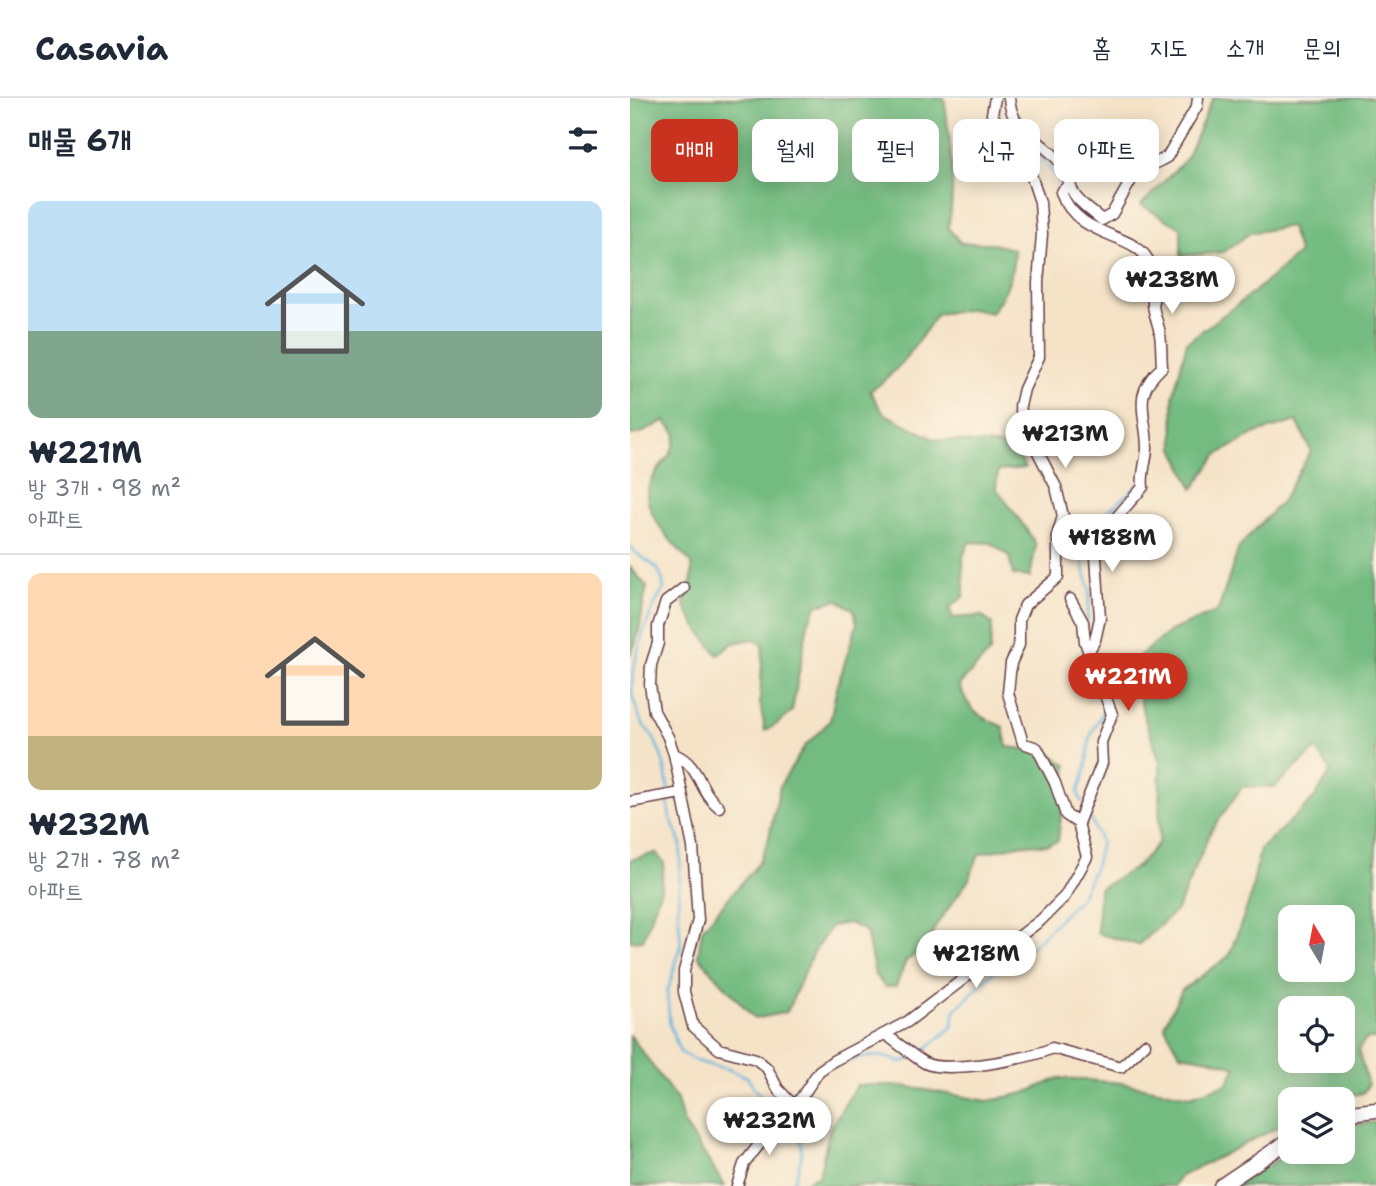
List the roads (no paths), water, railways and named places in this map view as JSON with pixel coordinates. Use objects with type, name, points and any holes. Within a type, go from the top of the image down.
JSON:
[{"type":"street","points":[[995,98],[992,111],[1001,132],[1030,172],[1040,202],[1042,234],[1038,283],[1039,357],[1024,389],[1020,406],[1024,425],[1056,487],[1063,516],[1058,533],[1058,578],[1025,605],[1020,620],[1019,645],[1011,663],[1007,693],[1023,743],[1037,748],[1055,783],[1066,815],[1078,822]]},
{"type":"street","points":[[1009,98],[1010,112],[1016,122],[1027,135],[1045,146],[1061,163],[1070,211],[1102,233],[1133,246],[1149,261],[1154,291],[1153,305],[1160,331],[1162,367],[1152,376],[1143,391],[1141,403],[1147,440],[1142,482],[1115,519],[1097,556],[1100,618],[1095,640],[1086,648]]},
{"type":"street","points":[[1067,187],[1102,220],[1112,214],[1134,175],[1167,157],[1197,106],[1198,98]]},
{"type":"street","points":[[684,588],[666,602],[658,626],[658,643],[651,675],[654,711],[674,754],[678,794],[693,847],[698,920],[684,971],[684,992],[693,1026],[719,1049],[756,1059],[767,1068],[786,1113]]},
{"type":"street","points":[[737,1186],[744,1164],[819,1071],[907,1022],[983,966],[1065,897],[1087,857],[1078,822],[1102,763],[1101,742],[1112,714],[1086,648],[1083,622],[1070,598]]},
{"type":"street","points":[[674,754],[686,759],[710,800],[719,807]]},
{"type":"street","points":[[630,802],[678,794]]},
{"type":"street","points":[[885,1034],[927,1064],[961,1067],[1041,1054],[1052,1048],[1121,1067],[1146,1044]]},
{"type":"street","points":[[1355,1112],[1376,1110]]},
{"type":"street","points":[[1221,1186],[1278,1148]]},
{"type":"waterway","points":[[998,112],[1008,130],[1039,156],[1062,188]]},
{"type":"waterway","points":[[1166,343],[1167,357]]},
{"type":"waterway","points":[[1087,621],[1090,591],[1083,564],[1088,545],[1108,511],[1138,485]]},
{"type":"waterway","points":[[630,546],[659,571],[664,589],[642,638],[634,666],[632,690],[641,721],[659,751],[668,790]]},
{"type":"waterway","points":[[1082,802],[1078,793],[1086,769],[1090,737],[1106,706]]},
{"type":"waterway","points":[[668,797],[669,814],[681,845],[678,910],[681,946],[667,993],[670,1026],[680,1052],[698,1062],[747,1077],[766,1105],[778,1114]]},
{"type":"waterway","points":[[920,1054],[952,1027],[955,1010],[992,973],[1036,943],[1081,897],[1096,864],[1101,842],[1087,811]]},
{"type":"waterway","points":[[834,1066],[874,1056],[900,1062],[911,1059]]},
{"type":"waterway","points":[[788,1122],[798,1107]]},
{"type":"waterway","points":[[783,1118],[792,1126],[801,1141],[801,1157],[792,1186]]}]
